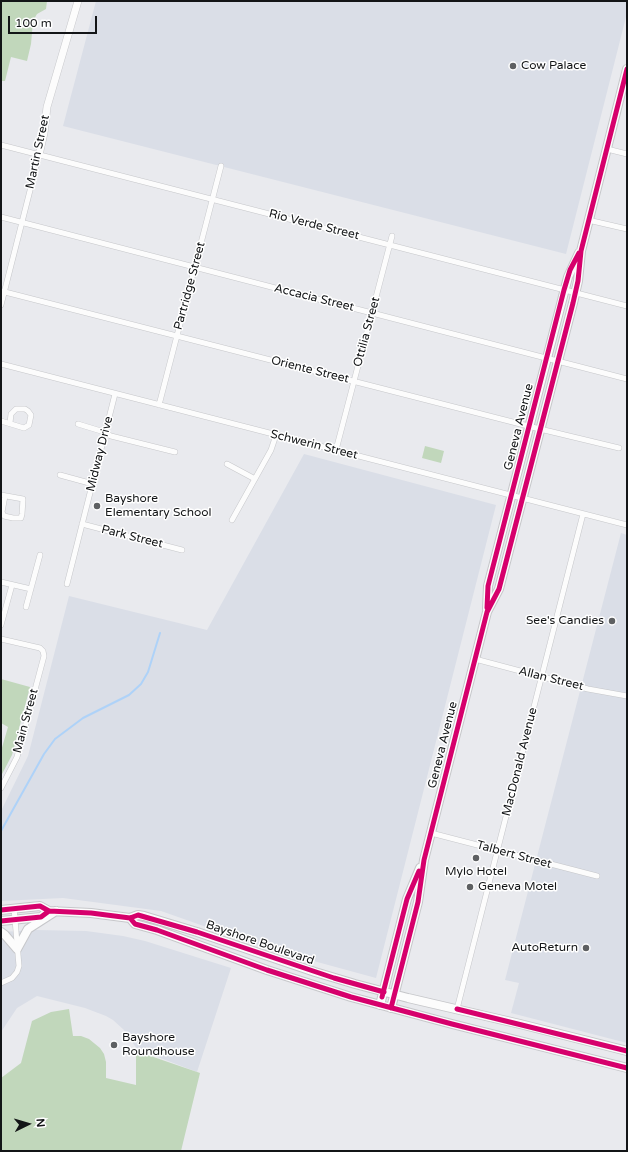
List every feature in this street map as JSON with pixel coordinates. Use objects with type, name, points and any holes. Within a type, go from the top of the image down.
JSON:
[{"type":"main road","name":"Geneva Avenue","points":[[487,612],[499,589],[558,361],[580,271],[581,251],[588,220],[626,80],[627,69]]},
{"type":"main road","name":"Geneva Avenue","points":[[391,1008],[418,902],[424,860],[430,833],[487,612],[488,586],[564,290],[570,270],[581,251]]},
{"type":"main road","name":"Geneva Avenue","points":[[380,1005],[407,900],[424,860]]},
{"type":"main road","name":"Bayshore Boulevard","points":[[1,910],[40,906],[53,911],[97,913],[130,918],[138,915],[197,932],[334,978],[395,995],[520,1024],[627,1052]]},
{"type":"main road","name":"Bayshore Boulevard","points":[[1,921],[41,917],[53,911]]},
{"type":"main road","points":[[1,932],[18,949],[28,929],[53,911]]},
{"type":"main road","name":"Bayshore Boulevard","points":[[130,918],[135,924],[158,930],[311,985],[391,1008],[627,1068]]},
{"type":"street","name":"Martin Street","points":[[1,305],[3,291],[39,155],[49,100],[78,1]]},
{"type":"street","name":"Rio Verde Street","points":[[1,145],[627,306]]},
{"type":"street","points":[[607,149],[627,154]]},
{"type":"street","name":"Partridge Street","points":[[159,405],[221,166]]},
{"type":"street","name":"Accacia Street","points":[[1,217],[627,379]]},
{"type":"street","points":[[588,220],[627,229]]},
{"type":"street","name":"Ottilia Street","points":[[336,450],[392,236]]},
{"type":"street","name":"Oriente Street","points":[[3,291],[619,448]]},
{"type":"street","name":"Schwerin Street","points":[[1,364],[627,525]]},
{"type":"street","name":"Midway Drive","points":[[67,584],[115,394]]},
{"type":"street","points":[[1,421],[20,428],[27,428],[31,419],[30,414],[25,409],[16,409],[11,414],[10,424]]},
{"type":"street","points":[[78,424],[101,430],[111,436],[175,452]]},
{"type":"street","points":[[232,520],[271,450],[276,435]]},
{"type":"street","points":[[227,464],[255,480]]},
{"type":"street","points":[[60,475],[93,484]]},
{"type":"street","points":[[3,496],[23,499],[21,518],[4,516],[2,512],[3,496]]},
{"type":"street","name":"MacDonald Avenue","points":[[456,1009],[583,514]]},
{"type":"street","name":"Park Street","points":[[82,524],[182,550]]},
{"type":"street","points":[[26,607],[40,555]]},
{"type":"street","points":[[1,582],[31,589]]},
{"type":"street","points":[[1,625],[12,585]]},
{"type":"street","name":"Main Street","points":[[1,639],[40,648],[43,651],[44,656],[17,757],[1,788]]},
{"type":"street","name":"Allan Street","points":[[475,660],[588,689],[627,696]]},
{"type":"street","name":"Talbert Street","points":[[430,833],[597,876]]},
{"type":"street","points":[[1,983],[12,978],[17,972],[19,966],[14,908]]},
{"type":"shaded area","name":"Cow Palace","points":[[96,1],[627,1],[627,13],[566,254],[63,126]]},
{"type":"shaded area","points":[[304,454],[496,505],[376,978],[266,948],[161,911],[63,898],[1,901],[1,811],[28,756],[69,596],[207,630]]},
{"type":"shaded area","points":[[621,533],[627,535],[627,1043],[511,1013],[519,983],[505,980]]},
{"type":"shaded area","points":[[36,930],[86,931],[123,936],[145,941],[231,968],[197,1072],[137,1049],[124,1030],[106,1016],[85,1008],[37,996],[17,1008],[1,1032],[1,932]]},
{"type":"green space","points":[[1,1],[47,1],[46,9],[37,14],[33,21],[31,44],[27,61],[11,57],[5,81],[1,81]]},
{"type":"green space","points":[[425,446],[444,451],[441,463],[422,458]]},
{"type":"green space","points":[[1,679],[30,687],[12,755],[1,776],[1,751],[8,727],[1,723]]},
{"type":"green space","points":[[69,1009],[73,1036],[81,1036],[89,1039],[100,1048],[104,1054],[106,1062],[106,1078],[136,1085],[136,1051],[200,1073],[181,1151],[1,1151],[1,1078],[21,1063],[32,1021],[51,1012]]},
{"type":"waterway","points":[[1,831],[44,754],[55,739],[83,718],[129,695],[141,684],[148,672],[160,633]]},
{"type":"cycle path","points":[[391,1008],[418,902],[424,860],[487,612],[499,589],[573,303],[578,281],[581,251],[627,69]]},
{"type":"cycle path","points":[[487,608],[488,586],[564,290],[570,270],[579,253]]},
{"type":"cycle path","points":[[382,997],[407,899],[419,871]]},
{"type":"cycle path","points":[[1,910],[40,906],[49,911],[91,913],[130,918],[138,915],[197,932],[334,978],[384,992]]},
{"type":"cycle path","points":[[1,921],[41,917],[49,911]]},
{"type":"cycle path","points":[[130,918],[135,924],[157,930],[267,970],[351,997],[627,1068]]},
{"type":"cycle path","points":[[457,1009],[627,1051]]},
{"type":"place","name":"Cow Palace","points":[[513,66]]},
{"type":"place","name":"Bayshore Elementary School","points":[[97,506]]},
{"type":"place","name":"See's Candies","points":[[612,621]]},
{"type":"place","name":"Mylo Hotel","points":[[476,858]]},
{"type":"place","name":"Geneva Motel","points":[[470,887]]},
{"type":"place","name":"AutoReturn","points":[[586,948]]},
{"type":"place","name":"Bayshore Roundhouse","points":[[114,1045]]}]
